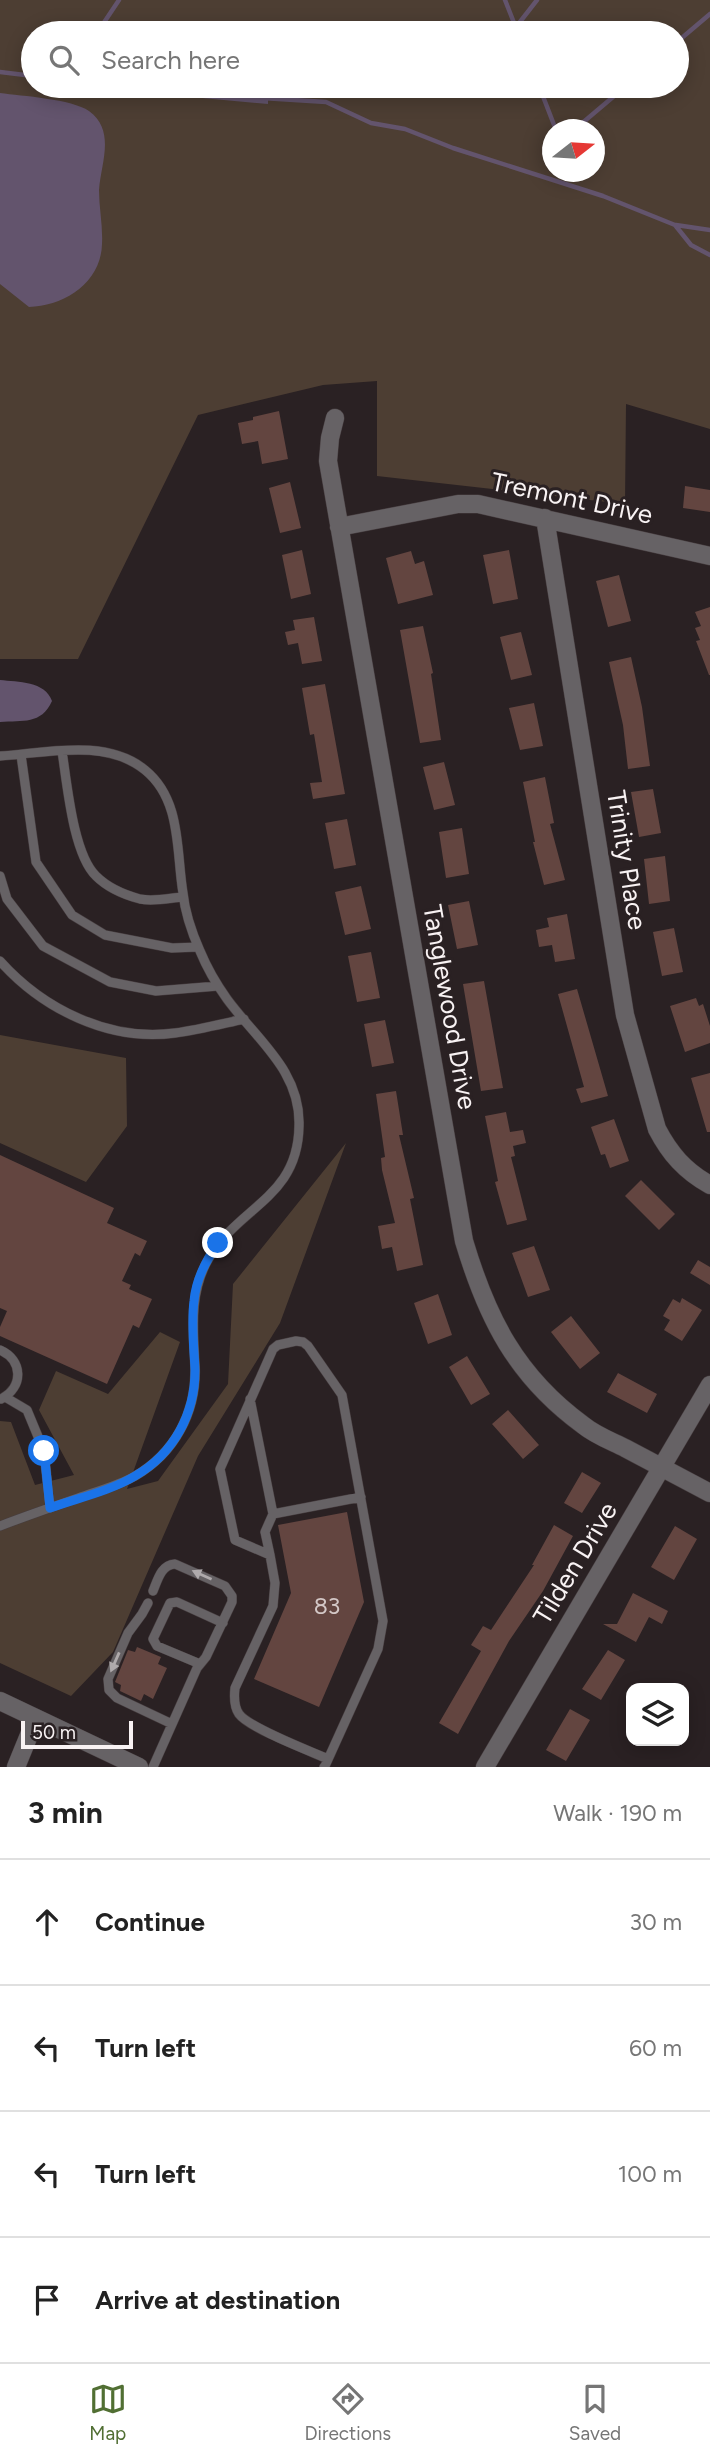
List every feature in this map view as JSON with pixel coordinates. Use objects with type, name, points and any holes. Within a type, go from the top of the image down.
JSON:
[{"type":"street","name":"Tanglewood Drive","points":[[335,418],[328,461],[464,1241],[476,1280],[511,1353],[533,1381],[584,1427],[710,1493]]},
{"type":"street","name":"Tremont Drive","points":[[340,527],[458,504],[478,503],[710,556]]},
{"type":"street","name":"Trinity Place","points":[[545,518],[625,1015],[657,1129],[677,1160],[692,1175],[710,1185]]},
{"type":"street","name":"Tilden Drive","points":[[485,1767],[710,1385]]},
{"type":"street","points":[[0,1701],[139,1767]]},
{"type":"street","points":[[16,1767],[36,1718]]},
{"type":"lane","points":[[0,756],[89,750],[128,760],[148,773],[161,789],[174,820],[183,897],[198,947],[218,986],[280,1062],[290,1079],[300,1122],[294,1159],[285,1178],[272,1194],[218,1243],[199,1278],[192,1319],[195,1373],[193,1394],[187,1416],[166,1452],[152,1466],[134,1477],[0,1526]]},
{"type":"lane","points":[[62,751],[72,819],[81,850],[95,876],[119,892],[142,900],[183,897]]},
{"type":"lane","points":[[21,755],[36,862],[72,915],[105,935],[172,948],[198,947]]},
{"type":"lane","points":[[0,876],[7,899],[43,946],[110,982],[156,991],[218,986]]},
{"type":"lane","points":[[0,961],[16,979],[55,1007],[101,1027],[138,1034],[173,1034],[244,1020]]},
{"type":"lane","points":[[250,1397],[273,1514],[265,1532],[270,1555],[275,1583],[273,1606],[235,1688],[235,1702],[238,1712],[249,1723],[326,1763],[378,1649],[382,1636],[381,1609],[342,1395],[308,1346],[296,1341],[278,1345],[273,1349],[250,1397],[220,1469],[235,1540],[270,1555]]},
{"type":"lane","points":[[0,1350],[9,1354],[18,1368],[16,1385],[3,1398],[27,1410],[44,1451],[50,1508]]},
{"type":"lane","points":[[273,1514],[361,1497]]},
{"type":"lane","points":[[153,1591],[162,1571],[172,1564],[181,1565],[219,1582],[232,1596],[231,1606],[200,1664],[153,1767]]},
{"type":"lane","points":[[200,1664],[156,1646],[153,1639],[170,1603],[177,1602],[223,1623]]},
{"type":"lane","points":[[148,1603],[128,1633],[108,1679],[108,1687],[117,1698],[172,1724]]},
{"type":"shaded area","points":[[0,0],[710,0],[710,429],[626,404],[625,504],[377,476],[377,381],[323,385],[198,415],[78,659],[0,659]]},
{"type":"shaded area","points":[[0,93],[81,107],[97,119],[105,138],[99,190],[102,244],[95,270],[78,290],[42,306],[29,307],[0,284]]},
{"type":"shaded area","points":[[203,98],[268,98],[268,104]]},
{"type":"shaded area","points":[[0,680],[37,686],[48,694],[52,701],[48,709],[31,720],[0,722]]},
{"type":"shaded area","points":[[0,1035],[126,1058],[127,1126],[86,1182],[0,1143]]},
{"type":"shaded area","points":[[346,1143],[280,1323],[198,1456],[113,1652],[71,1696],[0,1663],[0,1421],[11,1422],[35,1485],[74,1475],[39,1410],[56,1371],[108,1394],[160,1332],[180,1342],[127,1489],[158,1481],[228,1384],[233,1284]]},
{"type":"building","points":[[279,411],[288,459],[262,464],[258,441],[242,444],[238,423]]},
{"type":"building","points":[[290,482],[301,528],[280,533],[269,488]]},
{"type":"building","points":[[685,486],[710,490],[710,512],[683,508]]},
{"type":"building","points":[[302,550],[311,594],[291,599],[282,555]]},
{"type":"building","points":[[509,550],[518,599],[493,604],[483,555]]},
{"type":"building","points":[[411,551],[415,564],[424,561],[433,595],[398,604],[386,558]]},
{"type":"building","points":[[619,575],[631,621],[608,627],[596,581]]},
{"type":"building","points":[[710,607],[709,675],[696,641],[700,640],[695,628],[701,626],[695,612]]},
{"type":"building","points":[[314,617],[322,661],[302,664],[298,643],[288,645],[285,632],[295,630],[293,620]]},
{"type":"building","points":[[423,626],[433,673],[431,674],[441,740],[420,743],[400,630]]},
{"type":"building","points":[[521,632],[532,675],[511,680],[500,637]]},
{"type":"building","points":[[631,657],[642,707],[650,766],[628,769],[623,725],[609,662]]},
{"type":"building","points":[[325,684],[345,794],[313,799],[310,783],[322,782],[314,734],[310,735],[302,688]]},
{"type":"building","points":[[534,703],[543,746],[520,750],[509,708]]},
{"type":"building","points":[[444,762],[455,805],[434,810],[423,767]]},
{"type":"building","points":[[545,777],[554,823],[550,824],[565,880],[544,885],[533,842],[523,782]]},
{"type":"building","points":[[653,789],[661,833],[639,837],[631,792]]},
{"type":"building","points":[[347,819],[356,865],[334,869],[325,823]]},
{"type":"building","points":[[462,828],[469,874],[446,878],[439,832]]},
{"type":"building","points":[[665,856],[670,901],[649,904],[644,859]]},
{"type":"building","points":[[361,886],[371,929],[345,935],[335,892]]},
{"type":"building","points":[[469,901],[478,945],[457,949],[448,905]]},
{"type":"building","points":[[567,914],[575,959],[555,962],[552,945],[539,947],[536,930],[549,927],[547,918]]},
{"type":"building","points":[[674,928],[683,972],[662,976],[653,932]]},
{"type":"building","points":[[371,952],[380,998],[357,1002],[348,956]]},
{"type":"building","points":[[484,981],[503,1088],[481,1091],[463,984]]},
{"type":"building","points":[[577,989],[608,1096],[581,1103],[576,1089],[584,1087],[558,994]]},
{"type":"building","points":[[696,998],[699,1006],[703,1004],[710,1026],[710,1043],[685,1052],[670,1006]]},
{"type":"building","points":[[385,1020],[394,1063],[372,1067],[364,1024]]},
{"type":"building","points":[[710,1073],[710,1132],[707,1132],[691,1078]]},
{"type":"building","points":[[396,1091],[403,1135],[399,1135],[414,1198],[410,1199],[423,1265],[397,1271],[392,1247],[382,1249],[378,1226],[395,1223],[382,1170],[381,1158],[385,1157],[376,1094]]},
{"type":"building","points":[[506,1112],[510,1132],[523,1130],[526,1143],[513,1146],[515,1156],[511,1157],[527,1220],[507,1225],[495,1182],[498,1181],[485,1116]]},
{"type":"building","points":[[614,1119],[629,1161],[610,1168],[605,1154],[601,1155],[591,1127]]},
{"type":"building","points":[[0,1155],[114,1208],[107,1223],[147,1241],[140,1256],[135,1253],[122,1281],[131,1285],[129,1289],[152,1299],[139,1328],[133,1325],[107,1384],[0,1336],[0,1327],[7,1311],[0,1308]]},
{"type":"building","points":[[641,1180],[675,1214],[659,1230],[625,1196]]},
{"type":"building","points":[[534,1246],[550,1290],[528,1297],[512,1253]]},
{"type":"building","points":[[698,1260],[710,1267],[710,1285],[690,1273]]},
{"type":"building","points":[[438,1294],[452,1335],[428,1344],[414,1303]]},
{"type":"building","points":[[682,1298],[702,1310],[682,1341],[664,1330],[670,1320],[663,1316],[673,1299],[680,1303]]},
{"type":"building","points":[[571,1316],[600,1353],[580,1369],[551,1332]]},
{"type":"building","points":[[467,1356],[490,1394],[471,1405],[449,1367]]},
{"type":"building","points":[[618,1373],[657,1394],[647,1413],[607,1392]]},
{"type":"building","points":[[508,1410],[539,1445],[523,1459],[492,1424]]},
{"type":"building","points":[[582,1472],[601,1483],[582,1513],[564,1503]]},
{"type":"building","points":[[347,1512],[364,1602],[319,1707],[254,1679],[291,1593],[278,1525]]},
{"type":"building","points":[[554,1525],[573,1536],[543,1591],[509,1641],[458,1734],[439,1723],[481,1651],[471,1645],[483,1626],[491,1630],[534,1565]]},
{"type":"building","points":[[675,1526],[697,1539],[674,1580],[651,1567]]},
{"type":"building","points":[[633,1593],[668,1611],[662,1624],[649,1617],[636,1642],[603,1624],[617,1624]]},
{"type":"building","points":[[137,1647],[161,1657],[158,1664],[167,1668],[153,1699],[144,1694],[141,1701],[120,1691],[121,1685],[115,1682],[128,1650],[135,1652]]},
{"type":"building","points":[[608,1650],[625,1660],[601,1700],[582,1689]]},
{"type":"building","points":[[570,1709],[590,1720],[566,1761],[546,1750]]},
{"type":"waterway","points":[[105,21],[119,0]]},
{"type":"waterway","points":[[505,0],[513,21]]},
{"type":"waterway","points":[[521,21],[537,0]]},
{"type":"waterway","points":[[689,32],[710,14]]},
{"type":"waterway","points":[[0,72],[21,75]]},
{"type":"waterway","points":[[262,98],[326,102],[371,123],[405,129],[453,148],[603,196],[675,225],[691,245],[710,255]]},
{"type":"waterway","points":[[544,98],[552,119]]},
{"type":"waterway","points":[[587,119],[612,98]]},
{"type":"waterway","points":[[676,225],[710,230]]},
{"type":"route","points":[[44,1451],[50,1508],[127,1480],[152,1466],[166,1452],[187,1416],[193,1394],[194,1298],[199,1278],[218,1243]]}]
